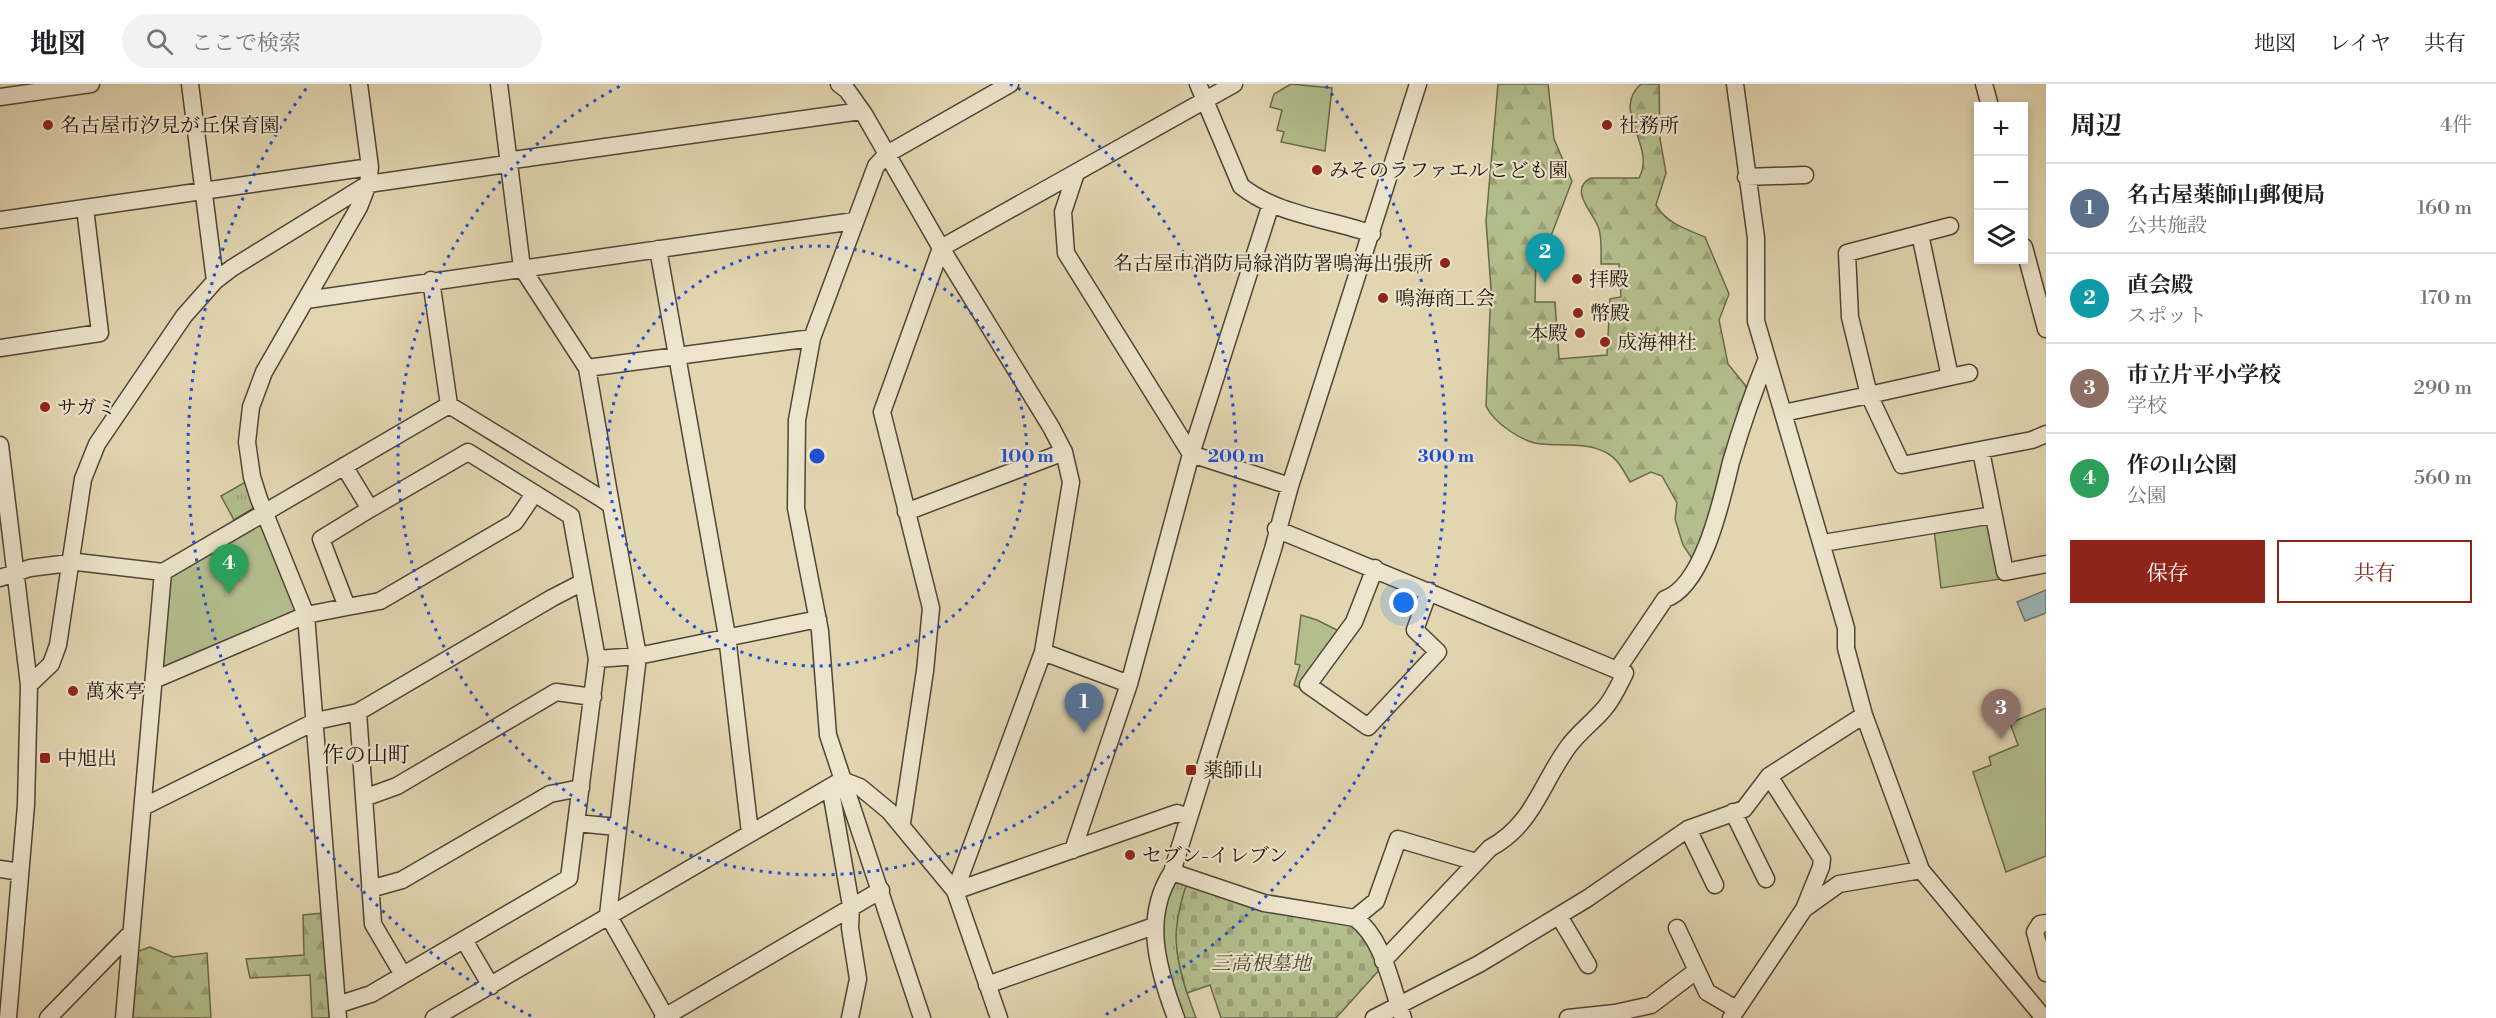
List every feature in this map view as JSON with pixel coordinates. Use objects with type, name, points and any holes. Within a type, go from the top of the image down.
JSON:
[{"type":"street","points":[[0,97],[91,84]]},
{"type":"street","points":[[190,84],[215,281]]},
{"type":"street","points":[[347,607],[321,539],[468,452],[571,516],[597,659],[569,878],[337,1012],[306,615],[252,477],[247,442],[251,407],[264,372],[359,207],[368,184],[370,167],[359,84]]},
{"type":"street","points":[[499,84],[509,158],[507,164],[522,268],[587,368],[638,656],[608,915],[665,1018],[881,890]]},
{"type":"street","points":[[839,84],[847,90],[861,111],[1064,452],[1071,482],[1043,652],[955,891]]},
{"type":"street","points":[[922,1018],[828,735],[818,619],[796,508],[797,420],[812,338],[876,166],[887,154],[1010,84]]},
{"type":"street","points":[[1198,84],[1203,102],[1241,186],[1254,196],[1272,204],[1372,234]]},
{"type":"street","points":[[902,823],[925,671],[931,608],[882,412],[941,248],[1234,84]]},
{"type":"street","points":[[1176,1018],[1160,974],[1154,926],[1162,887],[1172,872],[1273,549],[1276,529],[1418,84]]},
{"type":"street","points":[[1736,84],[1758,259],[1756,321],[1766,361],[1823,543],[1846,628],[1846,648],[1864,715],[1921,870],[2040,1000],[2044,1018]]},
{"type":"street","points":[[1984,84],[1989,102]]},
{"type":"street","points":[[29,685],[51,664],[55,656],[83,479],[97,444],[184,316],[215,281],[232,268],[368,184],[507,164],[513,160],[861,111]]},
{"type":"street","points":[[0,220],[370,167]]},
{"type":"street","points":[[1076,174],[1063,212],[1066,253],[1191,454],[1290,486]]},
{"type":"street","points":[[1746,177],[1805,175]]},
{"type":"street","points":[[1072,850],[1129,684],[1191,454],[1272,204]]},
{"type":"street","points":[[0,348],[100,333],[85,208]]},
{"type":"street","points":[[306,300],[430,280],[854,221]]},
{"type":"street","points":[[1950,226],[1847,253],[1850,317],[1869,395],[1902,465],[1981,451],[2032,440],[2046,434]]},
{"type":"street","points":[[1920,234],[1950,377]]},
{"type":"street","points":[[658,249],[727,636],[750,833]]},
{"type":"street","points":[[2028,262],[2046,329]]},
{"type":"street","points":[[430,280],[449,405],[611,505]]},
{"type":"street","points":[[587,368],[677,354],[812,338]]},
{"type":"street","points":[[1617,670],[1665,599],[1675,596],[1687,581],[1712,535],[1731,462],[1766,361]]},
{"type":"street","points":[[1783,413],[1969,373]]},
{"type":"street","points":[[0,578],[17,572],[77,562],[163,572],[449,405]]},
{"type":"street","points":[[1981,451],[2005,572],[2046,564]]},
{"type":"street","points":[[906,512],[1064,452]]},
{"type":"street","points":[[1,457],[17,572],[29,685],[26,805],[8,1018]]},
{"type":"street","points":[[344,466],[370,509]]},
{"type":"street","points":[[154,680],[306,615],[380,600],[515,522],[534,494]]},
{"type":"street","points":[[1823,543],[1993,515]]},
{"type":"street","points":[[1276,529],[1625,673],[1605,708],[1570,744],[1552,771],[1542,795],[1509,838],[1490,848],[1383,961]]},
{"type":"street","points":[[1375,568],[1354,622],[1308,685],[1368,727],[1438,652],[1415,630],[1429,591]]},
{"type":"street","points":[[124,1018],[163,572]]},
{"type":"street","points":[[142,807],[316,721],[358,712],[552,598],[584,582]]},
{"type":"street","points":[[597,659],[638,656],[818,619]]},
{"type":"street","points":[[1043,652],[1129,684]]},
{"type":"street","points":[[364,798],[397,786],[556,692],[592,697]]},
{"type":"street","points":[[358,712],[373,924],[403,975]]},
{"type":"street","points":[[1374,1018],[1400,1012],[1559,916],[1688,830],[1744,809],[1769,776],[1864,715]]},
{"type":"street","points":[[1677,928],[1707,992],[1733,1014],[1804,909],[1821,867],[1822,859],[1769,776]]},
{"type":"street","points":[[842,780],[860,787],[902,823],[955,891],[999,1018]]},
{"type":"street","points":[[434,1018],[842,780]]},
{"type":"street","points":[[842,780],[832,797],[851,906],[850,928],[858,979],[850,1018]]},
{"type":"street","points":[[370,890],[402,880],[550,794],[581,788]]},
{"type":"street","points":[[1733,812],[1766,879]]},
{"type":"street","points":[[955,891],[1177,813],[1189,817]]},
{"type":"street","points":[[576,824],[617,827]]},
{"type":"street","points":[[1688,830],[1715,885]]},
{"type":"street","points":[[1355,918],[1376,901],[1398,839],[1476,862]]},
{"type":"street","points":[[0,869],[20,872]]},
{"type":"street","points":[[1804,909],[1839,885],[1921,870]]},
{"type":"street","points":[[1172,872],[1264,903],[1355,918],[1364,924],[1383,961],[1400,1012]]},
{"type":"street","points":[[1559,916],[1588,965]]},
{"type":"street","points":[[2046,922],[2040,924],[2035,932],[2046,973]]},
{"type":"street","points":[[987,985],[1154,926]]},
{"type":"street","points":[[48,1018],[132,933]]},
{"type":"street","points":[[464,940],[491,986]]},
{"type":"street","points":[[1569,1018],[1616,1016],[1651,1005],[1696,971]]},
{"type":"green space","points":[[1291,84],[1332,88],[1325,151],[1281,142],[1284,132],[1277,130],[1282,110],[1270,107],[1274,94]]},
{"type":"green space","name":"成海神社","points":[[1498,84],[1548,84],[1554,139],[1572,181],[1546,249],[1536,253],[1535,302],[1555,302],[1559,359],[1607,355],[1610,299],[1621,297],[1619,264],[1601,264],[1599,229],[1584,202],[1582,189],[1584,183],[1591,178],[1639,178],[1643,166],[1643,154],[1631,117],[1630,106],[1633,94],[1641,84],[1659,84],[1660,139],[1666,173],[1656,205],[1660,212],[1671,221],[1705,237],[1729,294],[1719,320],[1728,364],[1745,385],[1750,397],[1695,563],[1683,545],[1675,519],[1677,503],[1662,476],[1651,472],[1630,482],[1618,462],[1607,453],[1591,447],[1542,444],[1526,440],[1502,425],[1486,406],[1491,289],[1486,221]]},
{"type":"green space","points":[[247,481],[254,503],[252,509],[234,520],[221,496]]},
{"type":"green space","points":[[258,524],[264,526],[297,607],[294,614],[166,669],[161,665],[168,580],[171,574]]},
{"type":"green space","points":[[1989,524],[2001,579],[1941,588],[1934,529]]},
{"type":"green space","points":[[1301,615],[1341,632],[1300,688],[1294,685],[1300,665],[1295,664]]},
{"type":"green space","points":[[2046,708],[2046,856],[2006,872],[1973,772],[1991,765],[1989,757],[2018,745],[2010,723]]},
{"type":"green space","points":[[1178,880],[1187,883],[1178,920],[1177,951],[1196,1018],[1183,1018],[1172,985],[1164,947],[1162,928],[1164,910],[1169,894]]},
{"type":"green space","name":"三高根墓地","points":[[1187,883],[1360,927],[1382,967],[1336,1018],[1221,1018],[1210,985],[1187,993],[1182,977],[1176,938],[1179,913]]},
{"type":"green space","points":[[323,913],[330,1018],[312,1018],[310,975],[250,978],[246,959],[304,955],[303,915]]},
{"type":"green space","points":[[150,947],[173,957],[207,953],[211,1018],[130,1018],[136,952]]},
{"type":"water","points":[[2046,590],[2046,613],[2025,621],[2017,602]]},
{"type":"place","name":"名古屋市汐見が丘保育園","points":[[48,125]]},
{"type":"place","name":"社務所","points":[[1607,125]]},
{"type":"place","name":"みそのラファエルこども園","points":[[1317,170]]},
{"type":"place","name":"名古屋市消防局緑消防署鳴海出張所","points":[[1445,263]]},
{"type":"place","name":"拝殿","points":[[1577,279]]},
{"type":"place","name":"直会殿","points":[[1545,283]]},
{"type":"place","name":"鳴海商工会","points":[[1383,298]]},
{"type":"place","name":"幣殿","points":[[1578,313]]},
{"type":"place","name":"本殿","points":[[1580,333]]},
{"type":"place","name":"成海神社","points":[[1605,342]]},
{"type":"place","name":"サガミ","points":[[45,407]]},
{"type":"place","name":"作の山公園","points":[[229,594]]},
{"type":"place","name":"萬來亭","points":[[73,691]]},
{"type":"place","name":"名古屋薬師山郵便局","points":[[1084,733]]},
{"type":"place","name":"市立片平小学校","points":[[2001,739]]},
{"type":"place","name":"中旭出","points":[[45,758]]},
{"type":"place","name":"薬師山","points":[[1191,770]]},
{"type":"place","name":"セブン-イレブン","points":[[1130,855]]},
{"type":"district","name":"作の山町","points":[[366,754]]}]
